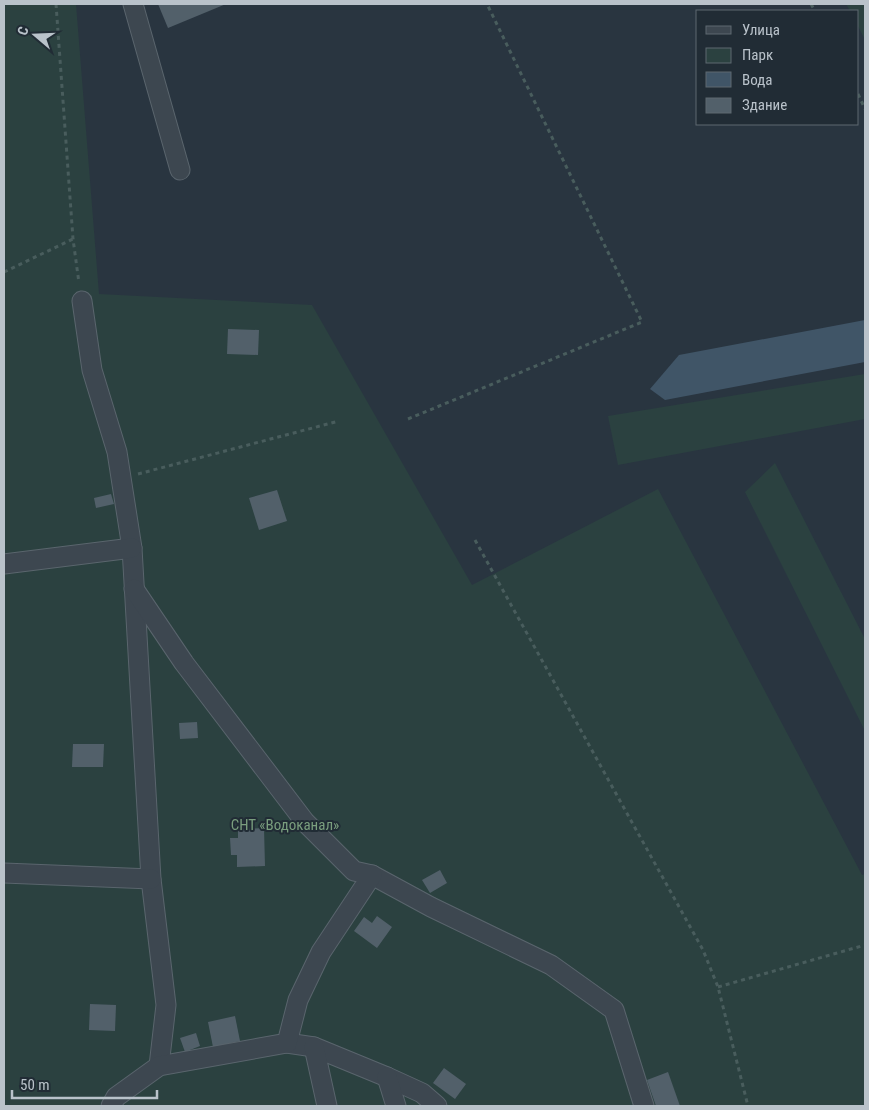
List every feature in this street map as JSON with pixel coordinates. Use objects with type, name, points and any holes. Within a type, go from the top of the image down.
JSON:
[{"type":"street","points":[[133,4],[180,170]]},
{"type":"street","points":[[82,301],[92,370],[117,452],[132,548],[151,879],[166,1005],[159,1066]]},
{"type":"street","points":[[4,564],[132,548]]},
{"type":"street","points":[[133,588],[184,663],[305,822],[354,871],[372,875],[431,908],[551,965],[614,1010],[644,1106]]},
{"type":"street","points":[[4,873],[151,879]]},
{"type":"street","points":[[287,1043],[298,1000],[321,952],[372,875]]},
{"type":"street","points":[[111,1106],[116,1097],[159,1066],[287,1043],[314,1047],[387,1076],[422,1093],[437,1106]]},
{"type":"street","points":[[314,1047],[327,1106]]},
{"type":"street","points":[[387,1076],[396,1106]]},
{"type":"path","points":[[56,4],[73,239],[82,301]]},
{"type":"path","points":[[408,419],[642,322],[486,4]]},
{"type":"path","points":[[859,96],[865,109]]},
{"type":"path","points":[[4,272],[73,239]]},
{"type":"path","points":[[121,479],[340,421]]},
{"type":"path","points":[[475,540],[703,950],[718,987],[748,1106]]},
{"type":"path","points":[[718,987],[865,945]]},
{"type":"green space","name":"СНТ «Водоканал»","points":[[4,4],[76,4],[99,294],[312,305],[472,585],[658,489],[862,875],[865,874],[865,1106],[4,1106]]},
{"type":"green space","points":[[846,4],[865,4],[865,40],[859,28],[859,10],[849,10]]},
{"type":"green space","points":[[865,374],[865,419],[618,465],[608,416]]},
{"type":"green space","points":[[775,463],[865,639],[865,731],[745,492]]},
{"type":"water","points":[[865,320],[865,362],[665,400],[650,389],[679,355]]},
{"type":"building","points":[[158,4],[226,4],[168,28]]},
{"type":"building","points":[[228,329],[259,330],[258,355],[227,354]]},
{"type":"building","points":[[277,490],[287,521],[259,530],[249,498]]},
{"type":"building","points":[[111,494],[114,504],[96,508],[94,498]]},
{"type":"building","points":[[197,722],[198,738],[180,739],[179,723]]},
{"type":"building","points":[[73,744],[104,744],[103,767],[72,767]]},
{"type":"building","points":[[264,828],[265,866],[237,867],[237,855],[231,855],[230,838],[238,838],[238,829]]},
{"type":"building","points":[[440,870],[447,883],[430,893],[422,880]]},
{"type":"building","points":[[377,916],[392,927],[377,948],[354,931],[364,917],[372,923]]},
{"type":"building","points":[[90,1004],[116,1005],[115,1031],[89,1030]]},
{"type":"building","points":[[235,1016],[240,1041],[213,1047],[208,1022]]},
{"type":"building","points":[[196,1033],[200,1046],[185,1052],[180,1038]]},
{"type":"building","points":[[444,1068],[466,1084],[455,1099],[433,1083]]},
{"type":"building","points":[[668,1072],[680,1106],[656,1106],[647,1080]]}]
